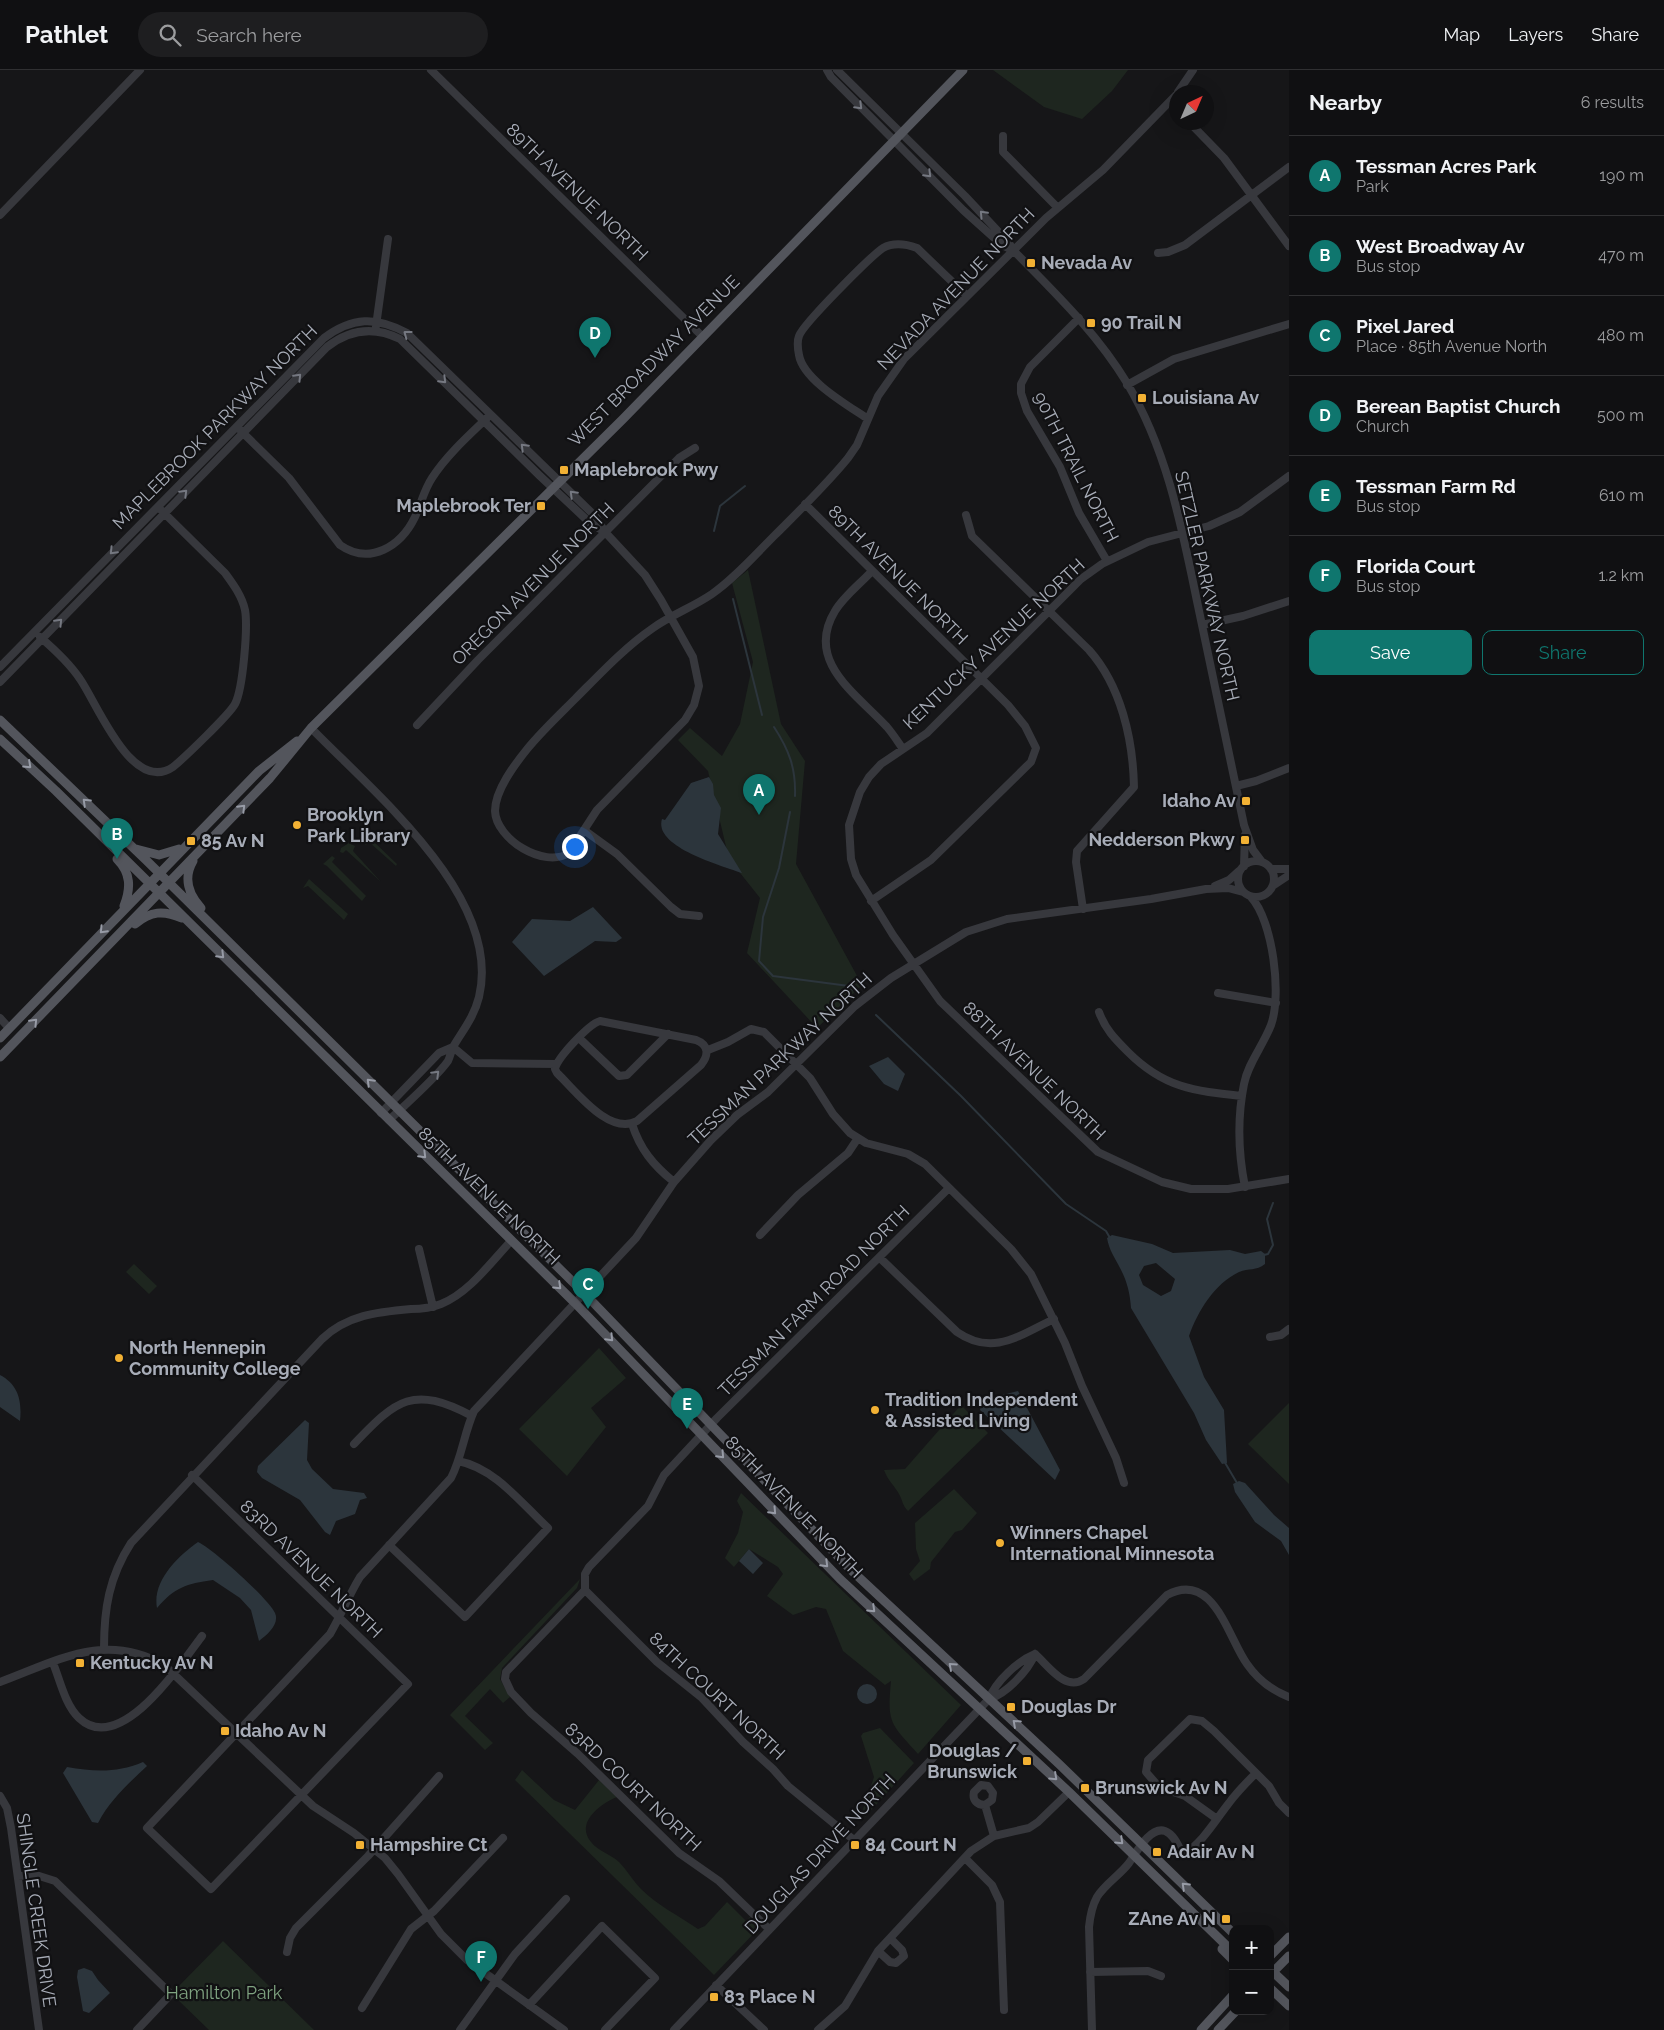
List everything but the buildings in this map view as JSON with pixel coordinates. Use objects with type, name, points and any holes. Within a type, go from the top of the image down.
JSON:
[{"type":"main road","name":"WEST BROADWAY AVENUE","points":[[0,1038],[259,770],[303,736],[556,483],[623,419],[963,70]]},
{"type":"main road","name":"85TH AVENUE NORTH","points":[[0,720],[134,848],[585,1294],[850,1569],[1141,1843],[1229,1929]]},
{"type":"main road","name":"WEST BROADWAY AVENUE","points":[[0,1057],[284,764],[303,736]]},
{"type":"main road","name":"85TH AVENUE NORTH","points":[[0,739],[56,791],[576,1304],[840,1579],[1069,1792],[1229,1948]]},
{"type":"main road","points":[[56,791],[61,804],[125,868],[129,886],[123,910]]},
{"type":"main road","points":[[134,848],[145,853],[163,855],[171,853],[190,841]]},
{"type":"main road","points":[[200,850],[189,868],[188,882],[191,895],[302,1008],[313,1026]]},
{"type":"main road","points":[[100,953],[150,914],[169,913],[187,920]]},
{"type":"main road","points":[[840,1579],[850,1569]]},
{"type":"main road","points":[[1180,1900],[1187,1914],[1229,1956]]},
{"type":"main road","points":[[1274,1944],[1289,1937]]},
{"type":"main road","points":[[1274,1952],[1289,1937]]},
{"type":"main road","points":[[1273,1970],[1289,1956]]},
{"type":"main road","points":[[1274,1974],[1289,1987]]},
{"type":"main road","points":[[1274,1992],[1289,2006]]},
{"type":"main road","points":[[1201,2030],[1229,1998]]},
{"type":"main road","points":[[1274,2001],[1289,2006]]},
{"type":"main road","points":[[1218,2030],[1232,2015]]},
{"type":"street","points":[[0,215],[140,70]]},
{"type":"street","name":"89TH AVENUE NORTH","points":[[432,70],[702,336]]},
{"type":"street","points":[[827,70],[831,77],[897,136]]},
{"type":"street","points":[[837,70],[897,136]]},
{"type":"street","name":"NEVADA AVENUE NORTH","points":[[1183,85],[1193,70]]},
{"type":"street","name":"NEVADA AVENUE NORTH","points":[[584,830],[574,847],[562,858],[553,860],[538,856],[515,842],[500,828],[495,809],[501,790],[526,750],[612,661],[640,637],[712,594],[805,504],[848,458],[857,445],[878,396],[894,370],[1057,207],[1103,170],[1169,105]]},
{"type":"street","points":[[1197,130],[1224,158],[1289,246]]},
{"type":"street","name":"SETZLER PARKWAY NORTH","points":[[897,136],[976,207],[1009,242],[1014,251],[1079,318],[1100,343],[1127,385],[1151,431],[1164,464],[1183,532],[1244,825],[1253,850],[1262,862]]},
{"type":"street","points":[[1003,136],[1003,152],[1057,207]]},
{"type":"street","points":[[1158,253],[1168,252],[1185,244],[1250,194],[1289,167]]},
{"type":"street","points":[[376,330],[388,239]]},
{"type":"street","points":[[868,418],[839,402],[808,371],[799,357],[798,337],[807,323],[876,254],[883,249],[899,244],[917,248],[966,296]]},
{"type":"street","name":"90TH TRAIL NORTH","points":[[1079,318],[1030,367],[1021,384],[1021,393],[1027,411],[1060,467],[1079,514],[1107,561]]},
{"type":"street","name":"MAPLEBROOK PARKWAY NORTH","points":[[0,667],[324,338],[339,327],[353,322],[391,324],[407,333],[491,415],[556,483]]},
{"type":"street","points":[[1127,385],[1174,359],[1289,324]]},
{"type":"street","name":"MAPLEBROOK PARKWAY NORTH","points":[[0,682],[337,339],[362,330],[376,330],[400,339],[484,421],[556,483]]},
{"type":"street","points":[[236,426],[289,478],[340,545],[348,550],[364,555],[381,552],[400,538],[415,516],[431,479],[491,415]]},
{"type":"street","name":"OREGON AVENUE NORTH","points":[[417,725],[451,688],[678,458],[695,448]]},
{"type":"street","name":"KENTUCKY AVENUE NORTH","points":[[849,842],[850,818],[860,792],[881,764],[927,733],[1081,579],[1107,561],[1148,542],[1209,526],[1240,512],[1289,476]]},
{"type":"street","points":[[556,483],[596,517],[605,532],[645,576],[671,617],[697,667],[699,686],[694,705],[685,720],[597,810],[584,830],[617,854],[680,914],[699,916]]},
{"type":"street","name":"89TH AVENUE NORTH","points":[[805,504],[1014,712],[1025,726],[1036,748],[1031,762],[931,860],[871,901]]},
{"type":"street","points":[[35,633],[72,669],[114,738],[143,769],[160,772],[173,767],[234,707],[240,687],[246,628],[244,608],[233,584],[225,573],[157,506]]},
{"type":"street","points":[[966,515],[972,536],[1089,650],[1110,678],[1122,710],[1134,775],[1134,787],[1077,851],[1076,862],[1083,909]]},
{"type":"street","points":[[872,572],[835,611],[830,624],[827,650],[830,663],[836,675],[887,726],[903,749]]},
{"type":"street","points":[[1202,626],[1243,616],[1289,601]]},
{"type":"street","points":[[311,728],[408,826],[458,893],[469,912],[479,945],[482,978],[474,1012],[453,1047],[448,1061],[389,1120]]},
{"type":"street","points":[[1236,786],[1256,781],[1289,768]]},
{"type":"street","name":"SETZLER PARKWAY NORTH","points":[[1242,868],[1244,825]]},
{"type":"street","name":"88TH AVENUE NORTH","points":[[849,842],[856,875],[913,965],[951,1012],[1098,1152],[1133,1170],[1175,1186],[1208,1190],[1244,1187],[1289,1179]]},
{"type":"street","points":[[1244,1187],[1238,1144],[1242,1096],[1248,1070],[1270,1026],[1276,1003],[1272,962],[1264,920],[1259,906],[1251,897],[1243,892],[1238,884],[1242,868],[1255,861],[1262,862],[1271,869],[1289,869]]},
{"type":"street","name":"TESSMAN PARKWAY NORTH","points":[[1206,889],[1229,880],[1242,868]]},
{"type":"street","points":[[1271,869],[1274,885]]},
{"type":"street","points":[[1251,897],[1262,896],[1289,875]]},
{"type":"street","name":"TESSMAN PARKWAY NORTH","points":[[472,1416],[480,1404],[636,1238],[674,1182],[737,1115],[768,1092],[865,997],[966,932],[1007,919],[1206,889],[1228,888],[1243,892]]},
{"type":"street","points":[[1264,920],[1264,906],[1267,893]]},
{"type":"street","points":[[1218,993],[1276,1003]]},
{"type":"street","points":[[1099,1012],[1107,1031],[1152,1074],[1182,1088],[1242,1096]]},
{"type":"street","points":[[0,1018],[10,1028]]},
{"type":"street","points":[[708,1050],[701,1042],[696,1040],[600,1021],[596,1022],[579,1038],[556,1064],[557,1073],[608,1121],[621,1125],[632,1124],[701,1065],[708,1050],[728,1042],[751,1029],[764,1032],[797,1064],[818,1088],[838,1121],[858,1138],[917,1159],[949,1188],[1025,1265],[1039,1286],[1054,1319],[1116,1458],[1124,1483]]},
{"type":"street","points":[[579,1038],[619,1076],[627,1075],[668,1034]]},
{"type":"street","points":[[453,1047],[472,1063],[556,1064]]},
{"type":"street","points":[[381,1113],[439,1053],[453,1047]]},
{"type":"street","points":[[632,1124],[639,1143],[650,1161],[674,1182]]},
{"type":"street","points":[[760,1235],[798,1195],[848,1153],[858,1138]]},
{"type":"street","name":"TESSMAN FARM ROAD NORTH","points":[[584,1590],[585,1574],[589,1567],[648,1506],[664,1475],[711,1425],[949,1188]]},
{"type":"street","points":[[104,1648],[104,1611],[107,1593],[120,1558],[142,1528],[332,1330],[343,1323],[368,1314],[433,1307],[451,1300],[462,1292],[511,1240]]},
{"type":"street","points":[[419,1249],[433,1307]]},
{"type":"street","points":[[880,1258],[956,1332],[970,1341],[989,1344],[1006,1342],[1054,1319]]},
{"type":"street","points":[[1270,1338],[1280,1335],[1289,1329]]},
{"type":"street","points":[[301,1794],[211,1889],[147,1828],[325,1640],[360,1577],[445,1485],[458,1461],[472,1416],[438,1400],[412,1400],[389,1409],[354,1444]]},
{"type":"street","points":[[389,1545],[465,1617],[548,1528],[493,1476],[471,1464],[458,1461]]},
{"type":"street","name":"83RD AVENUE NORTH","points":[[192,1475],[408,1684],[301,1794]]},
{"type":"street","name":"83RD COURT NORTH","points":[[584,1590],[510,1667],[505,1680],[510,1692],[578,1754],[678,1853],[719,1881],[769,1929]]},
{"type":"street","name":"84TH COURT NORTH","points":[[584,1590],[653,1658],[702,1698],[742,1742],[773,1769],[788,1786],[854,1840]]},
{"type":"street","name":"DOUGLAS DRIVE NORTH","points":[[674,2030],[989,1699],[992,1691],[1020,1661],[1035,1654],[1065,1681],[1077,1683],[1084,1679],[1167,1595],[1180,1590],[1192,1590],[1204,1596],[1216,1608],[1246,1662],[1258,1677],[1268,1686],[1289,1697]]},
{"type":"street","points":[[53,1663],[72,1710],[79,1718],[96,1727],[116,1726],[124,1722],[173,1673],[202,1636]]},
{"type":"street","points":[[0,1682],[90,1650],[104,1648],[135,1652],[150,1657],[173,1673],[323,1813],[374,1848],[398,1874],[454,1948],[494,1981],[564,2030]]},
{"type":"street","points":[[1217,1819],[1185,1796],[1163,1790],[1154,1783],[1146,1772],[1148,1760],[1185,1722],[1195,1718],[1207,1725],[1269,1786],[1279,1803],[1289,1813]]},
{"type":"street","points":[[1092,2030],[1089,1927],[1093,1906],[1097,1897],[1141,1843],[1158,1831],[1166,1831],[1175,1840],[1183,1855],[1201,1841],[1238,1791],[1256,1774]]},
{"type":"street","points":[[288,1952],[290,1938],[296,1928],[374,1848],[439,1776]]},
{"type":"street","points":[[818,2030],[845,2006],[868,1963],[878,1951],[978,1845],[994,1836],[1028,1828],[1048,1814],[1069,1792]]},
{"type":"street","name":"SHINGLE CREEK DRIVE","points":[[0,1796],[10,1818],[39,2030]]},
{"type":"street","points":[[985,1805],[994,1836]]},
{"type":"street","points":[[362,2008],[411,1929],[428,1916],[503,1838]]},
{"type":"street","points":[[965,1858],[992,1885],[1000,1902],[1004,2010]]},
{"type":"street","points":[[18,1876],[36,1875],[55,1881],[171,1994],[137,2030]]},
{"type":"street","points":[[460,2030],[494,1981],[538,1927],[566,1899]]},
{"type":"street","points":[[529,2005],[602,1926],[654,1978],[605,2030]]},
{"type":"street","points":[[878,1951],[890,1962],[896,1963],[904,1956],[902,1950],[890,1938]]},
{"type":"street","points":[[1090,1972],[1148,1971],[1161,1976]]},
{"type":"street","points":[[716,1985],[764,2030]]},
{"type":"green space","points":[[993,70],[1128,70],[1112,91],[1082,119],[1044,107]]},
{"type":"green space","points":[[748,570],[781,724],[805,761],[796,864],[862,985],[817,1028],[747,953],[760,898],[729,859],[708,771],[678,740],[690,728],[722,756],[740,724],[753,662],[732,583]]},
{"type":"green space","points":[[373,834],[377,837],[373,841],[397,864],[396,866],[369,842],[366,845],[363,843],[365,837]]},
{"type":"green space","points":[[349,843],[355,846],[353,851],[381,882],[346,850],[343,853],[340,852],[341,848]]},
{"type":"green space","points":[[332,856],[335,858],[332,862],[366,896],[362,901],[323,864]]},
{"type":"green space","points":[[309,879],[348,914],[344,920],[308,886],[303,888]]},
{"type":"green space","points":[[134,1264],[157,1286],[149,1294],[126,1272]]},
{"type":"green space","points":[[599,1348],[626,1378],[591,1408],[606,1427],[567,1476],[519,1429]]},
{"type":"green space","points":[[1289,1403],[1289,1484],[1248,1444]]},
{"type":"green space","points":[[961,1405],[988,1433],[908,1511],[884,1470],[905,1469]]},
{"type":"green space","points":[[954,1489],[977,1513],[962,1530],[955,1532],[931,1562],[930,1569],[914,1581],[909,1574],[920,1561],[916,1549],[915,1523]]},
{"type":"green space","points":[[741,1493],[961,1705],[918,1754],[896,1728],[890,1714],[891,1681],[885,1685],[843,1651],[826,1609],[816,1607],[793,1615],[767,1596],[783,1574],[778,1567],[749,1549],[734,1567],[725,1558],[738,1533],[743,1512],[737,1501]]},
{"type":"green space","points":[[580,1579],[577,1588],[502,1668],[500,1679],[510,1697],[503,1703],[490,1689],[465,1716],[493,1743],[485,1750],[450,1715]]},
{"type":"green space","points":[[880,1728],[914,1763],[865,1817],[863,1809],[874,1777],[861,1736],[863,1733]]},
{"type":"green space","points":[[522,1770],[554,1800],[575,1810],[599,1780],[617,1797],[597,1809],[592,1815],[586,1828],[587,1835],[594,1845],[613,1857],[625,1868],[647,1895],[668,1910],[698,1929],[705,1926],[727,1902],[746,1921],[750,1917],[760,1927],[714,1975],[515,1780]]},
{"type":"green space","name":"Hamilton Park","points":[[223,1941],[314,2030],[209,2030],[175,1997],[176,1989]]},
{"type":"shaded area","points":[[709,777],[713,784],[714,795],[721,808],[718,834],[742,873],[691,854],[678,847],[662,829],[662,819],[665,820],[691,783]]},
{"type":"shaded area","points":[[593,907],[622,938],[616,942],[595,941],[544,976],[512,942],[532,919],[570,921]]},
{"type":"shaded area","points":[[888,1057],[905,1074],[898,1091],[884,1084],[869,1066]]},
{"type":"shaded area","points":[[1112,1235],[1152,1244],[1173,1253],[1230,1250],[1245,1254],[1261,1251],[1265,1254],[1265,1264],[1259,1268],[1239,1272],[1230,1277],[1215,1291],[1202,1308],[1189,1336],[1204,1377],[1224,1410],[1227,1463],[1222,1464],[1206,1440],[1194,1413],[1131,1308],[1126,1282],[1107,1238]],"holes":[[[1156,1263],[1175,1279],[1171,1291],[1161,1296],[1143,1285],[1139,1275],[1144,1266]]]},
{"type":"shaded area","points":[[0,1375],[11,1384],[18,1395],[20,1401],[20,1421],[0,1407]]},
{"type":"shaded area","points":[[1018,1391],[1060,1470],[1055,1480],[980,1410],[982,1400]]},
{"type":"shaded area","points":[[305,1420],[309,1423],[307,1460],[312,1469],[333,1489],[364,1493],[367,1498],[360,1500],[355,1514],[336,1521],[330,1535],[325,1532],[300,1500],[262,1478],[257,1472],[258,1466]]},
{"type":"shaded area","points":[[1239,1481],[1245,1483],[1274,1515],[1289,1528],[1289,1555],[1281,1541],[1255,1522],[1235,1492],[1233,1484]]},
{"type":"shaded area","points":[[198,1542],[239,1575],[271,1606],[275,1613],[276,1621],[269,1632],[259,1641],[251,1610],[240,1598],[213,1580],[188,1585],[176,1591],[157,1608],[158,1588],[168,1570],[182,1554]]},
{"type":"shaded area","points":[[749,1549],[763,1563],[753,1574],[739,1561]]},
{"type":"shaded area","points":[[867,1684],[874,1687],[877,1694],[874,1701],[867,1704],[860,1701],[857,1694],[860,1687]]},
{"type":"shaded area","points":[[143,1762],[147,1766],[126,1786],[98,1823],[92,1822],[63,1773],[67,1767],[87,1770],[115,1770]]},
{"type":"shaded area","points":[[84,1968],[92,1971],[110,1993],[89,2013],[83,2011],[77,1977],[78,1970]]},
{"type":"waterway","points":[[714,531],[720,506],[745,486]]},
{"type":"waterway","points":[[733,599],[762,715]]},
{"type":"waterway","points":[[774,727],[784,744],[793,768],[795,796]]},
{"type":"waterway","points":[[790,812],[779,868],[763,917],[759,961],[773,976],[849,986],[853,990]]},
{"type":"waterway","points":[[876,1015],[961,1096],[1066,1204],[1106,1231],[1110,1238]]},
{"type":"waterway","points":[[1264,1255],[1268,1254],[1273,1245],[1267,1219],[1273,1203]]},
{"type":"waterway","points":[[1224,1461],[1237,1483]]},
{"type":"place","name":"Nevada Av","points":[[1031,263]]},
{"type":"place","name":"90 Trail N","points":[[1091,323]]},
{"type":"place","name":"Berean Baptist Church","points":[[595,358]]},
{"type":"place","name":"Louisiana Av","points":[[1142,398]]},
{"type":"place","name":"Maplebrook Pwy","points":[[564,470]]},
{"type":"place","name":"Maplebrook Ter","points":[[541,506]]},
{"type":"place","name":"Idaho Av","points":[[1246,801]]},
{"type":"place","name":"Tessman Acres Park","points":[[759,815]]},
{"type":"place","name":"Brooklyn Park Library","points":[[297,825]]},
{"type":"place","name":"Nedderson Pkwy","points":[[1245,840]]},
{"type":"place","name":"85 Av N","points":[[191,841]]},
{"type":"place","name":"West Broadway Av","points":[[117,859]]},
{"type":"place","name":"Pixel Jared","points":[[588,1309]]},
{"type":"place","name":"North Hennepin Community College","points":[[119,1358]]},
{"type":"place","name":"Tradition Independent & Assisted Living","points":[[875,1410]]},
{"type":"place","name":"Tessman Farm Rd","points":[[687,1429]]},
{"type":"place","name":"Winners Chapel International Minnesota","points":[[1000,1543]]},
{"type":"place","name":"Kentucky Av N","points":[[80,1663]]},
{"type":"place","name":"Douglas Dr","points":[[1011,1707]]},
{"type":"place","name":"Idaho Av N","points":[[225,1731]]},
{"type":"place","name":"Douglas / Brunswick","points":[[1027,1761]]},
{"type":"place","name":"Brunswick Av N","points":[[1085,1788]]},
{"type":"place","name":"Hampshire Ct","points":[[360,1845]]},
{"type":"place","name":"84 Court N","points":[[855,1845]]},
{"type":"place","name":"Adair Av N","points":[[1157,1852]]},
{"type":"place","name":"ZAne Av N","points":[[1226,1919]]},
{"type":"place","name":"Florida Court","points":[[481,1982]]},
{"type":"place","name":"83 Place N","points":[[714,1997]]}]
